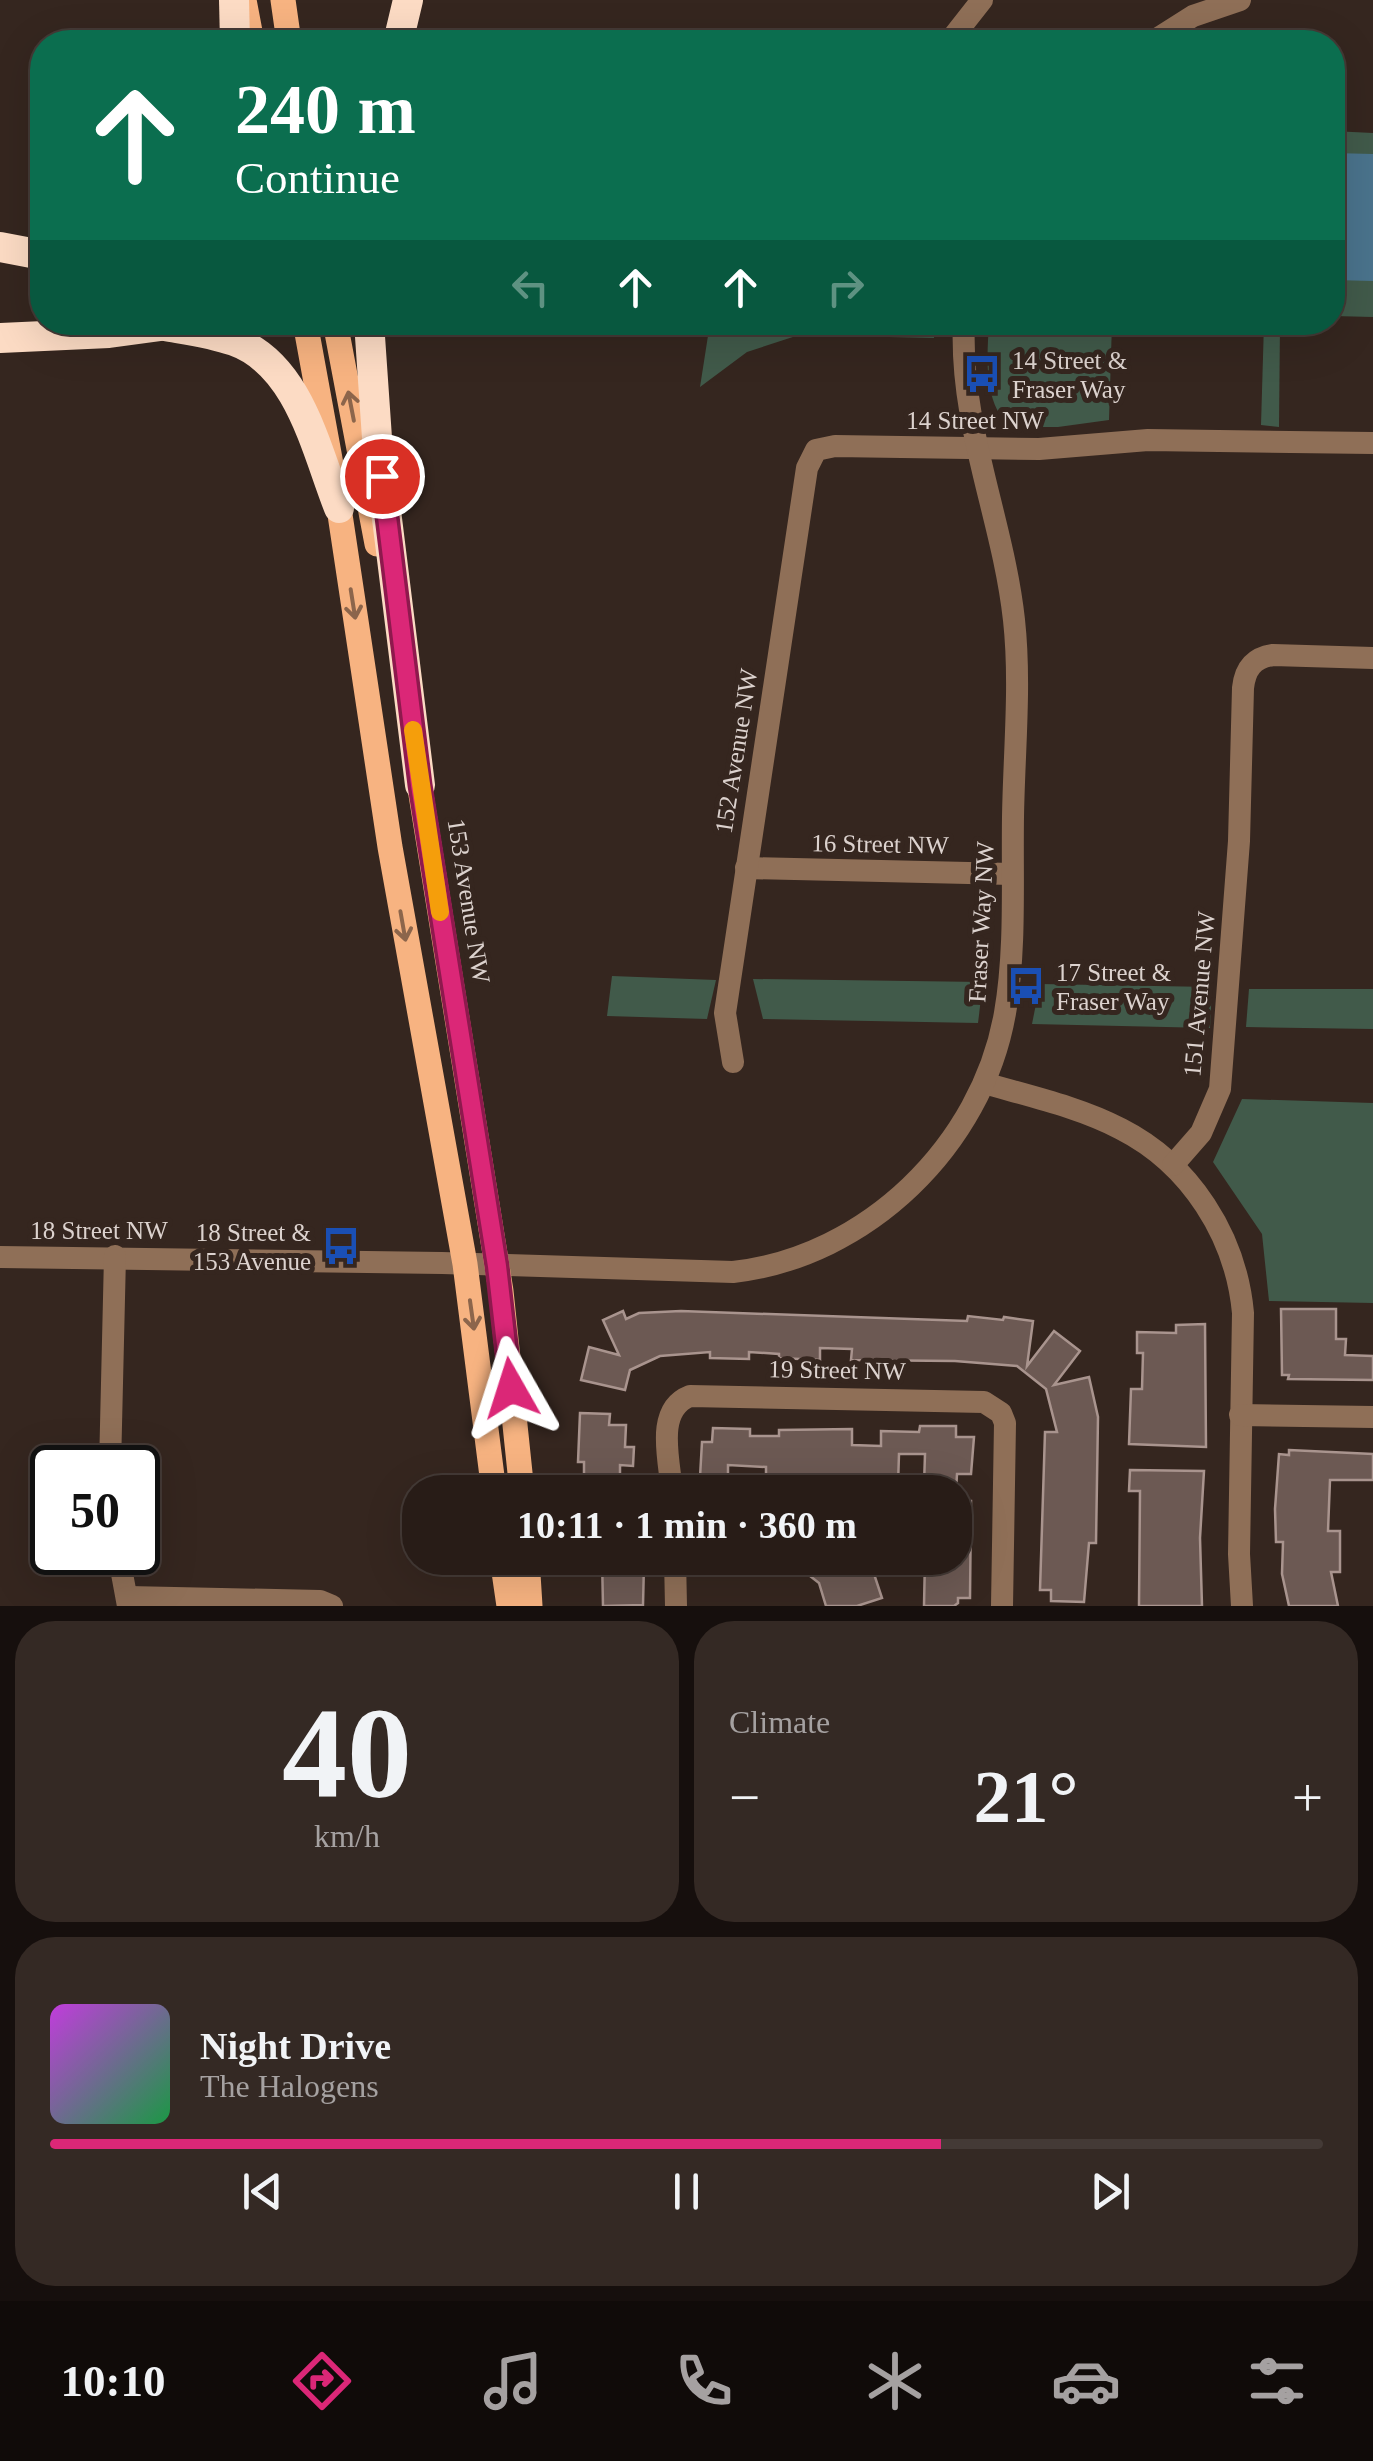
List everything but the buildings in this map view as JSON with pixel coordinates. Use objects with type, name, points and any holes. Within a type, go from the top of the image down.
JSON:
[{"type":"highway","points":[[234,0],[235,30]]},
{"type":"highway","points":[[401,30],[408,0]]},
{"type":"highway","points":[[0,247],[30,253]]},
{"type":"highway","points":[[0,338],[66,335]]},
{"type":"highway","points":[[215,335],[258,352],[276,368],[294,396],[339,508]]},
{"type":"highway","points":[[371,335],[378,438],[420,785]]},
{"type":"main road","points":[[244,0],[250,30]]},
{"type":"main road","points":[[283,0],[288,30]]},
{"type":"main road","points":[[306,335],[339,508],[390,848],[465,1264],[492,1475]]},
{"type":"main road","name":"153 Avenue NW","points":[[337,335],[420,785],[497,1266],[520,1475]]},
{"type":"main road","points":[[504,1575],[509,1606]]},
{"type":"main road","points":[[528,1575],[530,1606]]},
{"type":"street","points":[[959,30],[982,0]]},
{"type":"street","points":[[1170,30],[1192,16],[1240,0]]},
{"type":"street","name":"Fraser Way NW","points":[[497,1266],[715,1273],[752,1270],[785,1261],[862,1223],[918,1180],[958,1130],[984,1083],[1005,1012],[1010,966],[1014,622],[1000,538],[967,404],[964,335]]},
{"type":"street","name":"14 Street NW","points":[[816,450],[835,446],[1065,448],[1148,440],[1373,443]]},
{"type":"street","name":"152 Avenue NW","points":[[733,1062],[725,1013],[807,468],[816,450]]},
{"type":"street","name":"151 Avenue NW","points":[[1172,1165],[1201,1134],[1220,1089],[1239,841],[1243,688],[1250,665],[1272,656],[1373,658]]},
{"type":"street","name":"16 Street NW","points":[[746,868],[1012,874]]},
{"type":"street","points":[[984,1083],[1103,1120],[1138,1138],[1172,1165],[1212,1214],[1238,1281],[1244,1312],[1239,1554],[1242,1606]]},
{"type":"street","name":"18 Street NW","points":[[0,1256],[497,1266]]},
{"type":"street","points":[[111,1445],[115,1256]]},
{"type":"street","name":"19 Street NW","points":[[671,1475],[668,1424],[672,1408],[683,1398],[696,1394],[975,1401],[993,1406],[1001,1413],[1006,1435],[1002,1606]]},
{"type":"street","points":[[1240,1415],[1373,1417]]},
{"type":"street","points":[[123,1575],[128,1601],[320,1601],[332,1606]]},
{"type":"street","points":[[675,1575],[676,1606]]},
{"type":"green space","points":[[1345,132],[1373,133],[1373,317],[1345,316]]},
{"type":"green space","points":[[708,335],[799,335],[747,352],[700,387]]},
{"type":"green space","points":[[799,335],[934,335],[934,338]]},
{"type":"green space","points":[[989,335],[1112,335],[1109,420],[1058,427],[1010,427],[995,405],[988,365]]},
{"type":"green space","points":[[1264,335],[1280,335],[1279,427],[1261,425]]},
{"type":"green space","points":[[612,976],[716,980],[707,1019],[607,1016]]},
{"type":"green space","points":[[753,979],[983,982],[978,1023],[763,1019]]},
{"type":"green space","points":[[1040,984],[1212,987],[1210,1028],[1032,1024]]},
{"type":"green space","points":[[1249,989],[1373,989],[1373,1029],[1246,1027]]},
{"type":"green space","points":[[1242,1099],[1373,1103],[1373,1303],[1269,1301],[1262,1234],[1213,1162]]},
{"type":"water","points":[[1345,153],[1373,154],[1373,281],[1345,280]]},
{"type":"slow traffic","points":[[413,730],[440,912]]},
{"type":"place","name":"14 Street & Fraser Way","points":[[982,374]]},
{"type":"place","name":"17 Street & Fraser Way","points":[[1026,986]]},
{"type":"place","name":"18 Street & 153 Avenue","points":[[341,1246]]},
{"type":"route","points":[[382,476],[420,785],[501,1291],[511,1388]]}]
